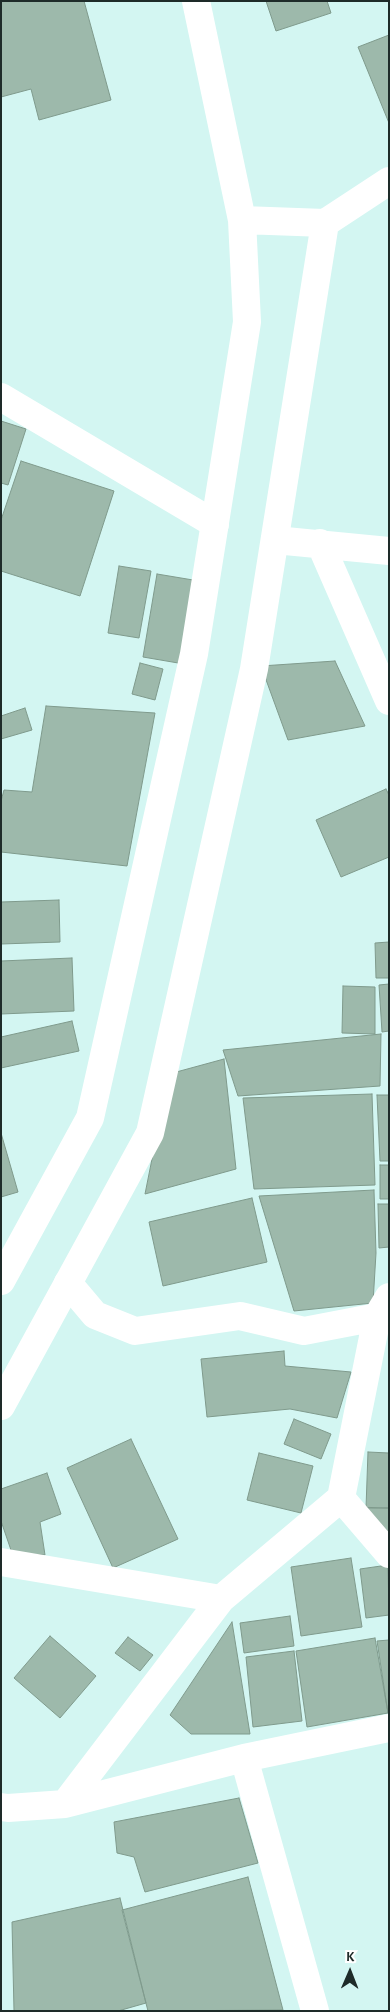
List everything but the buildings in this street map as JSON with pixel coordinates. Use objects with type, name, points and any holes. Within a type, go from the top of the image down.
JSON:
[{"type":"main road","points":[[1,1281],[90,1118],[194,654],[247,322],[242,220],[196,1]]},
{"type":"main road","points":[[242,220],[325,223],[389,181]]},
{"type":"main road","points":[[1,1406],[150,1134],[254,669],[325,223]]},
{"type":"main road","points":[[1,397],[215,524]]},
{"type":"main road","points":[[275,540],[389,551]]},
{"type":"main road","points":[[320,543],[389,702]]},
{"type":"main road","points":[[65,1804],[221,1599],[341,1498],[383,1307],[304,1330],[240,1316],[135,1331],[95,1315],[68,1283]]},
{"type":"main road","points":[[341,1498],[389,1554]]},
{"type":"main road","points":[[1,1562],[221,1599]]},
{"type":"main road","points":[[1,1807],[65,1804],[244,1758],[389,1728]]},
{"type":"main road","points":[[244,1758],[315,2011]]}]
